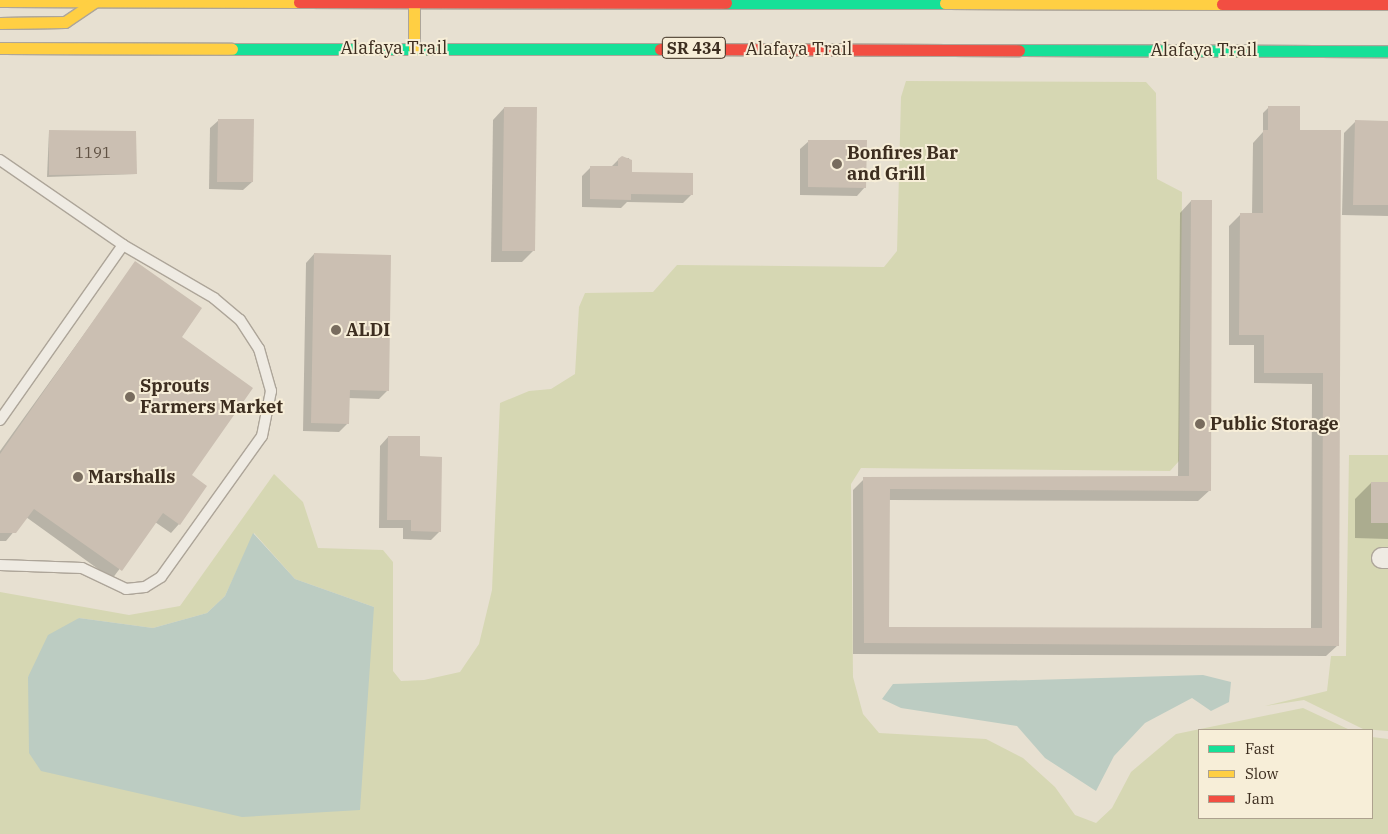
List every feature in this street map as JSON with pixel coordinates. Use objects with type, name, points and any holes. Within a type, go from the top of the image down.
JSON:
[{"type":"main road","points":[[0,23],[65,22],[96,0]]},
{"type":"main road","points":[[414,0],[414,48]]},
{"type":"main road","points":[[0,1],[414,0],[1388,4]]},
{"type":"main road","name":"Alafaya Trail","points":[[0,48],[1388,51]]},
{"type":"lane","points":[[0,160],[123,245],[214,298],[240,320],[259,349],[272,391],[262,436],[161,578],[145,587],[126,589],[82,568],[0,565]]},
{"type":"lane","points":[[0,420],[123,245]]},
{"type":"green space","points":[[906,81],[1146,82],[1156,93],[1157,179],[1182,192],[1179,461],[1170,471],[861,468],[851,484],[853,677],[863,714],[879,733],[986,739],[1023,758],[1055,787],[1075,815],[1096,823],[1112,808],[1131,772],[1176,734],[1198,729],[1198,819],[1373,819],[1373,737],[1388,739],[1388,834],[0,834],[0,592],[129,615],[180,606],[274,474],[303,502],[318,548],[383,550],[393,562],[393,671],[401,681],[424,680],[460,672],[479,644],[492,590],[500,403],[529,391],[551,389],[575,374],[579,307],[585,293],[653,292],[677,265],[884,267],[897,251],[901,97]],"holes":[[[254,533],[295,579],[374,607],[28,677],[79,618],[153,628],[207,613],[225,596]]]},
{"type":"green space","points":[[1349,455],[1388,455],[1388,731],[1363,729],[1304,700],[1265,706],[1327,691],[1331,656],[1346,656]]},
{"type":"green space","points":[[1303,708],[1348,729],[1200,729]]},
{"type":"shaded area","points":[[253,533],[295,579],[374,607],[360,810],[242,817],[41,771],[29,753],[28,677],[48,635],[79,618],[153,628],[207,613],[225,596]]},
{"type":"shaded area","points":[[1203,675],[1231,682],[1229,702],[1211,711],[1192,698],[1145,723],[1114,756],[1096,791],[1045,758],[1017,726],[901,708],[882,699],[893,684]]},
{"type":"building","name":"Public Storage","points":[[1268,106],[1300,106],[1300,130],[1341,130],[1339,646],[864,643],[863,477],[1189,476],[1191,200],[1212,200],[1211,491],[890,489],[889,627],[1322,628],[1323,373],[1264,373],[1264,335],[1239,335],[1240,213],[1263,213],[1263,130],[1268,130]]},
{"type":"building","points":[[504,107],[537,107],[535,251],[502,251]]},
{"type":"building","points":[[218,119],[254,119],[253,182],[217,182]]},
{"type":"building","points":[[1355,120],[1388,121],[1388,205],[1353,205]]},
{"type":"building","points":[[49,130],[136,131],[137,174],[49,175]]},
{"type":"building","name":"Bonfires Bar and Grill","points":[[808,140],[867,140],[866,188],[808,187]]},
{"type":"building","points":[[622,156],[632,160],[632,172],[693,173],[693,195],[631,194],[631,200],[590,199],[590,166],[618,166],[618,159]]},
{"type":"building","points":[[314,253],[391,255],[389,391],[350,390],[349,424],[311,423]]},
{"type":"building","points":[[135,261],[202,308],[182,337],[253,388],[192,475],[207,486],[180,525],[163,513],[122,571],[34,509],[16,533],[0,533],[0,454]]},
{"type":"building","points":[[388,436],[420,436],[420,456],[442,457],[441,532],[411,531],[411,520],[387,520]]},
{"type":"building","points":[[1371,482],[1388,482],[1388,523],[1371,523]]},
{"type":"traffic: fast","points":[[726,3],[945,3]]},
{"type":"traffic: fast","points":[[232,49],[660,49]]},
{"type":"traffic: fast","points":[[1019,50],[1388,51]]},
{"type":"traffic: slow","points":[[414,0],[414,48]]},
{"type":"traffic: slow","points":[[0,1],[299,2]]},
{"type":"traffic: slow","points":[[0,23],[65,22],[96,1]]},
{"type":"traffic: slow","points":[[945,3],[1222,4]]},
{"type":"traffic: slow","points":[[0,48],[232,49]]},
{"type":"traffic: jam","points":[[299,2],[726,3]]},
{"type":"traffic: jam","points":[[1222,4],[1388,4]]},
{"type":"traffic: jam","points":[[660,49],[1019,50]]},
{"type":"place","name":"Bonfires Bar and Grill","points":[[837,164]]},
{"type":"place","name":"ALDI","points":[[336,330]]},
{"type":"place","name":"Sprouts Farmers Market","points":[[130,397]]},
{"type":"place","name":"Public Storage","points":[[1200,424]]},
{"type":"place","name":"Marshalls","points":[[78,477]]}]
